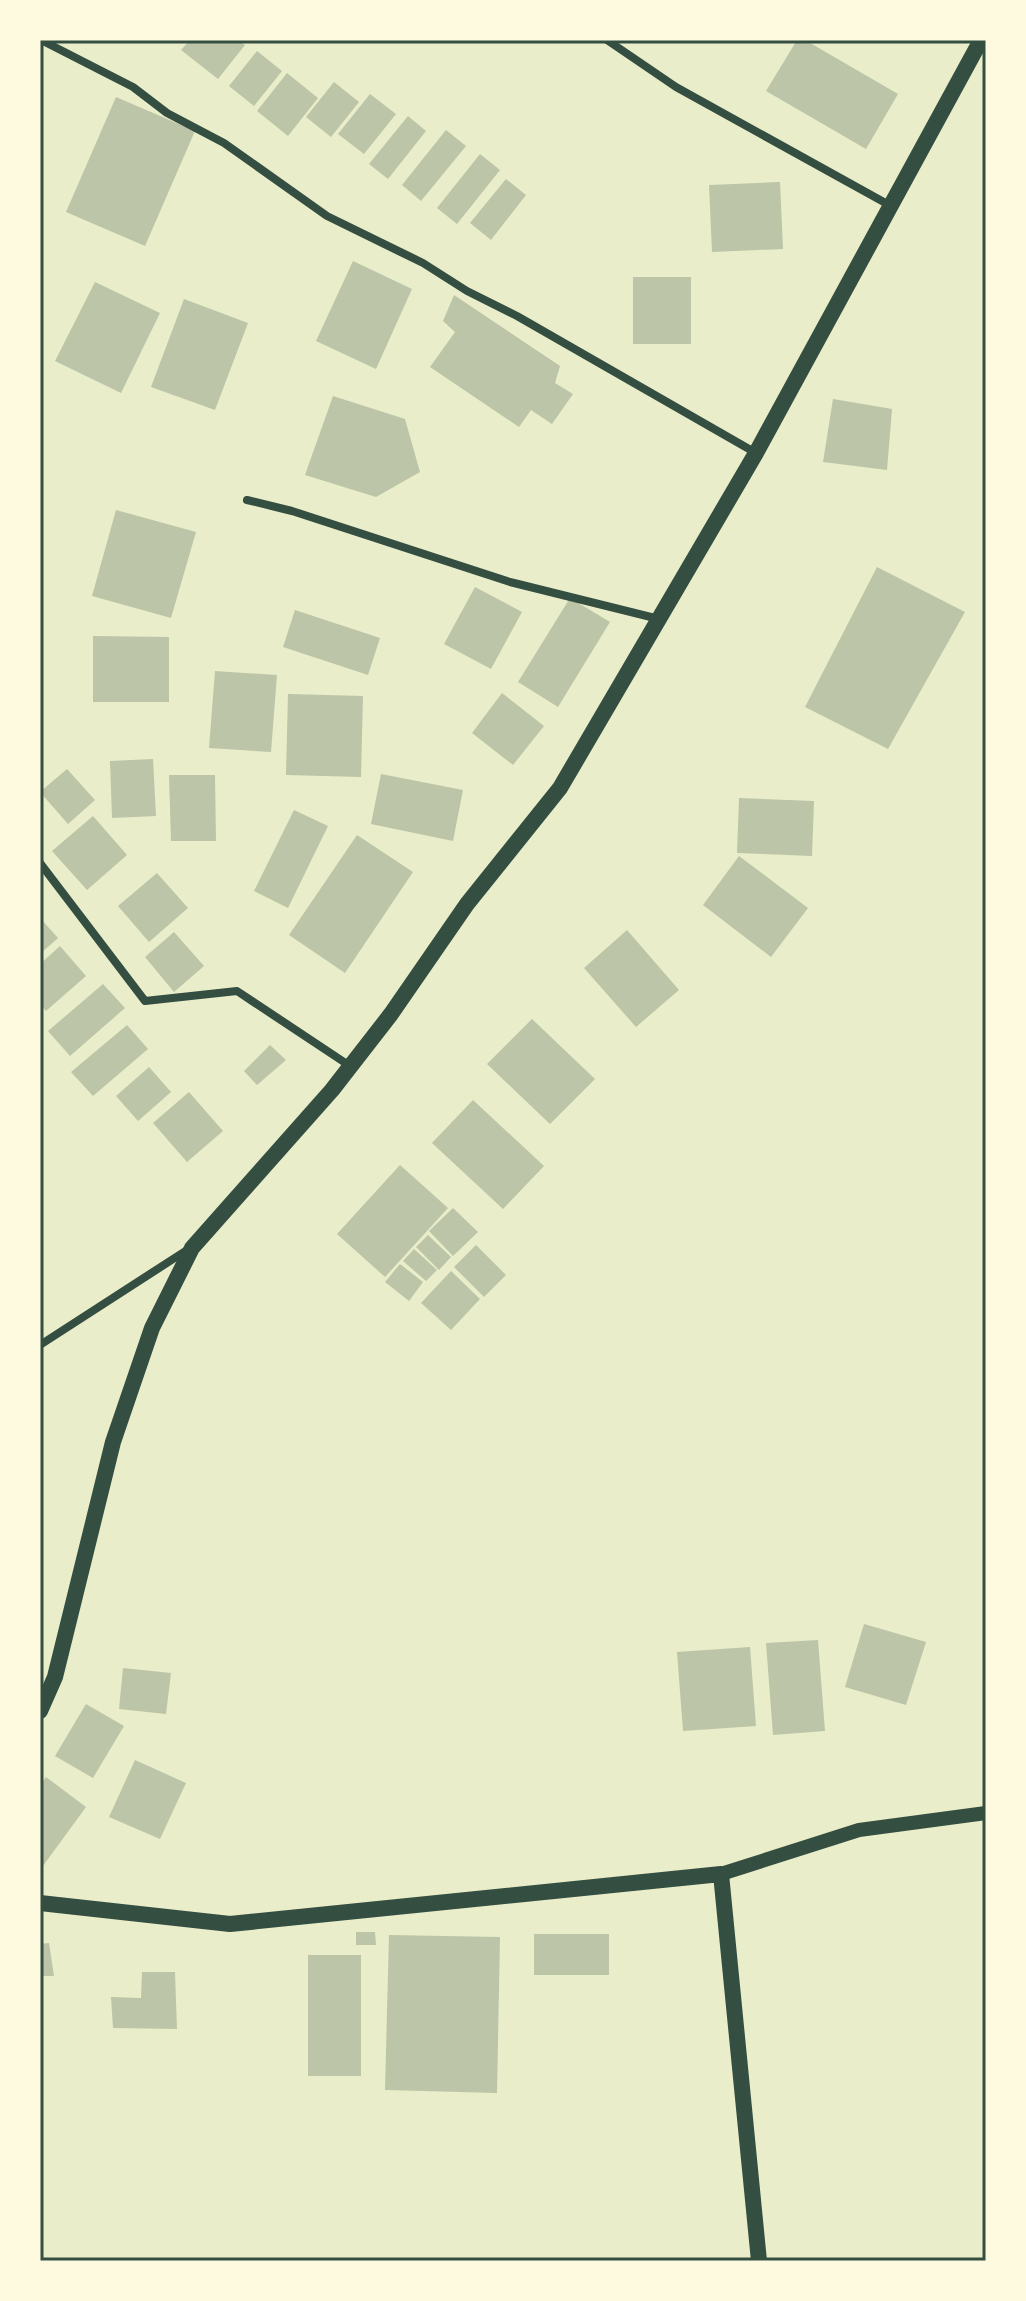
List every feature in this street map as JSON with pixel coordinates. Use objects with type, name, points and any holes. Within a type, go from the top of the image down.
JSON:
[{"type":"main road","points":[[40,1711],[55,1677],[113,1442],[152,1328],[192,1248],[350,1066],[467,904],[560,788],[756,453],[981,40]]},
{"type":"main road","points":[[40,1903],[230,1924],[721,1874],[759,2261]]},
{"type":"street","points":[[41,40],[133,87],[167,113],[224,143],[327,216],[423,263],[467,291],[756,453]]},
{"type":"street","points":[[607,40],[676,87],[891,206]]},
{"type":"street","points":[[247,500],[292,511],[510,582],[660,619]]},
{"type":"street","points":[[40,863],[145,1001],[237,991],[350,1066]]},
{"type":"street","points":[[40,1345],[192,1248]]},
{"type":"street","points":[[721,1874],[859,1830],[986,1813]]},
{"type":"building","points":[[190,40],[238,40],[245,45],[218,79],[181,50]]},
{"type":"building","points":[[797,40],[805,40],[898,94],[866,149],[766,91]]},
{"type":"building","points":[[257,51],[282,71],[254,106],[229,86]]},
{"type":"building","points":[[287,73],[318,98],[288,136],[257,111]]},
{"type":"building","points":[[334,82],[359,102],[331,137],[306,117]]},
{"type":"building","points":[[370,94],[396,114],[364,154],[338,134]]},
{"type":"building","points":[[116,97],[195,131],[145,246],[66,212]]},
{"type":"building","points":[[408,116],[426,131],[388,179],[369,164]]},
{"type":"building","points":[[446,130],[466,146],[421,201],[402,185]]},
{"type":"building","points":[[480,154],[500,170],[457,224],[437,208]]},
{"type":"building","points":[[506,179],[526,195],[491,240],[470,223]]},
{"type":"building","points":[[780,182],[783,249],[712,252],[709,185]]},
{"type":"building","points":[[353,261],[412,289],[376,369],[316,341]]},
{"type":"building","points":[[633,277],[691,277],[691,344],[633,344]]},
{"type":"building","points":[[95,282],[160,313],[121,393],[55,361]]},
{"type":"building","points":[[454,295],[560,366],[555,383],[573,394],[552,424],[531,410],[519,427],[430,367],[455,332],[443,321]]},
{"type":"building","points":[[184,299],[248,323],[215,410],[151,387]]},
{"type":"building","points":[[333,396],[405,419],[420,472],[376,497],[305,475]]},
{"type":"building","points":[[833,399],[892,409],[887,470],[823,462]]},
{"type":"building","points":[[116,510],[196,532],[171,618],[92,596]]},
{"type":"building","points":[[877,567],[965,612],[888,749],[805,707]]},
{"type":"building","points":[[475,587],[522,612],[491,669],[444,644]]},
{"type":"building","points":[[570,598],[610,622],[558,707],[518,682]]},
{"type":"building","points":[[295,610],[380,638],[368,675],[283,647]]},
{"type":"building","points":[[93,636],[169,637],[169,702],[93,702]]},
{"type":"building","points":[[215,671],[277,675],[271,752],[209,748]]},
{"type":"building","points":[[502,693],[544,726],[513,765],[472,733]]},
{"type":"building","points":[[288,694],[363,696],[361,777],[286,775]]},
{"type":"building","points":[[153,759],[156,816],[112,818],[110,761]]},
{"type":"building","points":[[67,769],[95,800],[68,824],[40,792]]},
{"type":"building","points":[[381,774],[463,790],[453,841],[371,824]]},
{"type":"building","points":[[169,775],[215,775],[216,841],[171,841]]},
{"type":"building","points":[[739,798],[814,801],[812,856],[737,853]]},
{"type":"building","points":[[294,810],[328,826],[288,908],[254,891]]},
{"type":"building","points":[[93,816],[127,855],[87,890],[52,851]]},
{"type":"building","points":[[357,835],[413,872],[345,973],[289,935]]},
{"type":"building","points":[[739,856],[808,908],[771,957],[703,905]]},
{"type":"building","points":[[157,873],[188,908],[149,942],[118,906]]},
{"type":"building","points":[[40,918],[58,938],[40,954]]},
{"type":"building","points":[[627,930],[679,990],[636,1027],[584,968]]},
{"type":"building","points":[[174,932],[204,966],[174,992],[145,957]]},
{"type":"building","points":[[60,946],[86,976],[46,1011],[40,1004],[40,964]]},
{"type":"building","points":[[103,984],[125,1008],[70,1056],[48,1031]]},
{"type":"building","points":[[532,1019],[595,1079],[550,1124],[487,1064]]},
{"type":"building","points":[[127,1025],[148,1049],[93,1096],[71,1072]]},
{"type":"building","points":[[270,1045],[286,1060],[257,1085],[244,1071]]},
{"type":"building","points":[[149,1067],[171,1092],[138,1121],[116,1096]]},
{"type":"building","points":[[189,1092],[223,1131],[187,1162],[153,1123]]},
{"type":"building","points":[[473,1100],[544,1166],[503,1209],[432,1143]]},
{"type":"building","points":[[400,1165],[448,1208],[385,1277],[337,1234]]},
{"type":"building","points":[[453,1208],[478,1232],[453,1256],[429,1231]]},
{"type":"building","points":[[428,1235],[451,1257],[439,1270],[416,1247]]},
{"type":"building","points":[[476,1245],[506,1275],[484,1297],[454,1267]]},
{"type":"building","points":[[414,1249],[437,1270],[426,1281],[403,1261]]},
{"type":"building","points":[[400,1264],[423,1282],[409,1301],[385,1282]]},
{"type":"building","points":[[451,1271],[480,1299],[451,1330],[421,1303]]},
{"type":"building","points":[[864,1624],[926,1642],[906,1705],[845,1687]]},
{"type":"building","points":[[818,1640],[825,1731],[773,1735],[766,1643]]},
{"type":"building","points":[[750,1647],[756,1726],[683,1731],[677,1652]]},
{"type":"building","points":[[123,1668],[171,1673],[166,1714],[119,1709]]},
{"type":"building","points":[[86,1704],[124,1726],[93,1778],[55,1756]]},
{"type":"building","points":[[135,1760],[186,1783],[160,1839],[109,1817]]},
{"type":"building","points":[[46,1777],[86,1807],[40,1870],[40,1785]]},
{"type":"building","points":[[356,1932],[375,1932],[376,1945],[356,1945]]},
{"type":"building","points":[[534,1934],[609,1934],[609,1975],[534,1975]]},
{"type":"building","points":[[389,1935],[500,1937],[497,2093],[385,2090]]},
{"type":"building","points":[[49,1943],[54,1976],[40,1976],[40,1944]]},
{"type":"building","points":[[308,1955],[361,1955],[361,2076],[308,2076]]},
{"type":"building","points":[[142,1972],[175,1972],[177,2029],[113,2028],[111,1997],[141,1998]]}]
